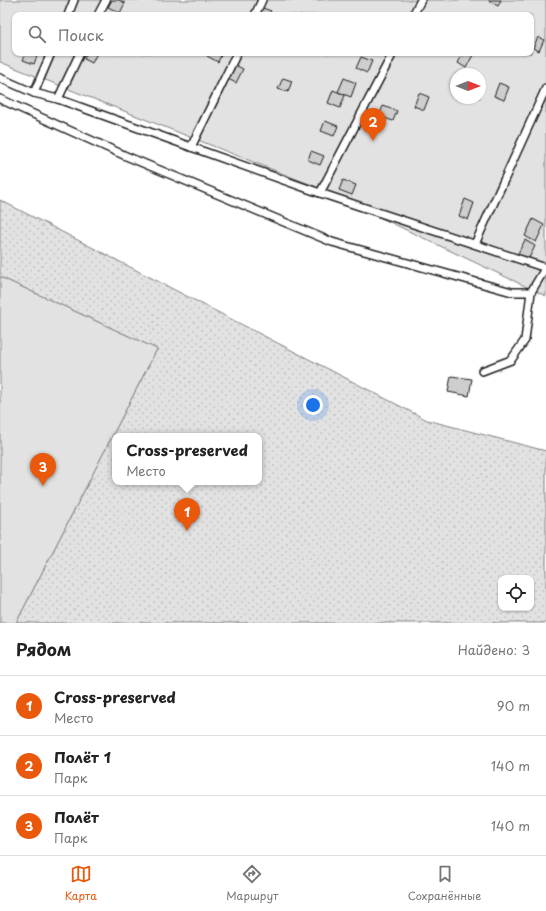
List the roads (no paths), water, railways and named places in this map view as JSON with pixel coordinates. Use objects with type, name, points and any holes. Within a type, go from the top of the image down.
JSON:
[{"type":"lane","points":[[69,12],[74,0]]},
{"type":"lane","points":[[100,12],[106,0]]},
{"type":"lane","points":[[256,12],[262,0]]},
{"type":"lane","points":[[415,12],[421,0]]},
{"type":"lane","points":[[34,93],[50,56]]},
{"type":"lane","points":[[58,99],[79,56]]},
{"type":"lane","points":[[191,147],[236,56]]},
{"type":"lane","points":[[320,193],[391,56]]},
{"type":"lane","points":[[0,78],[34,93],[58,99],[320,193],[546,267],[531,292],[525,340],[511,360],[482,372]]},
{"type":"lane","points":[[475,244],[546,88]]},
{"type":"lane","points":[[0,99],[126,156],[332,242],[512,292],[531,292]]},
{"type":"place","name":"Полёт 1","points":[[373,141]]},
{"type":"place","name":"Полёт","points":[[43,486]]},
{"type":"place","name":"Cross-preserved","points":[[187,531]]}]
